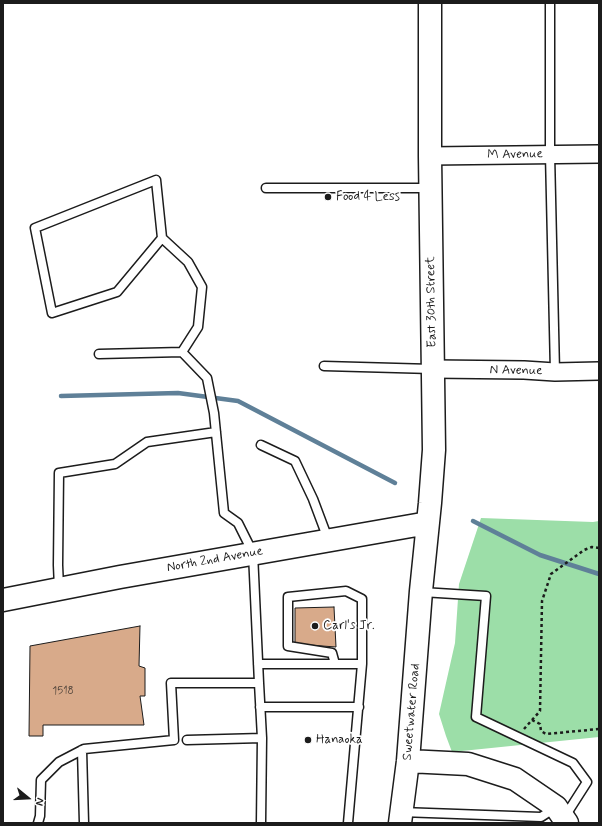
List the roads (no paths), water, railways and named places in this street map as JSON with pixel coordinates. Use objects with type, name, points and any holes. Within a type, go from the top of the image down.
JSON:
[{"type":"main road","name":"East 30th Street","points":[[421,596],[434,450],[430,188],[430,3]]},
{"type":"main road","name":"North 2nd Avenue","points":[[3,600],[120,577],[428,523]]},
{"type":"main road","name":"Sweetwater Road","points":[[400,818],[408,761],[421,596]]},
{"type":"main road","points":[[408,761],[468,764],[515,779],[562,816]]},
{"type":"street","name":"M Avenue","points":[[430,156],[599,154]]},
{"type":"street","name":"N Avenue","points":[[433,369],[524,370],[554,372],[599,371]]},
{"type":"lane","points":[[550,3],[550,154],[554,372]]},
{"type":"lane","points":[[162,238],[117,292],[52,313],[35,228],[156,180],[162,238],[188,262],[202,287],[198,327],[182,352]]},
{"type":"lane","points":[[266,188],[430,188]]},
{"type":"lane","points":[[99,354],[182,352],[207,378],[214,413],[224,513],[238,523],[253,553],[262,738],[261,823]]},
{"type":"lane","points":[[324,366],[433,369]]},
{"type":"lane","points":[[59,589],[59,473],[115,464],[147,442],[216,432]]},
{"type":"lane","points":[[261,445],[295,461],[313,499],[328,540]]},
{"type":"lane","points":[[334,664],[332,652],[288,646],[288,597],[346,591],[362,599],[362,664],[348,823]]},
{"type":"lane","points":[[400,818],[562,816],[587,782],[573,763],[476,717],[486,596],[421,596]]},
{"type":"lane","points":[[258,664],[362,664]]},
{"type":"lane","points":[[38,823],[40,816],[41,780],[59,762],[82,750],[174,740],[171,683],[259,683]]},
{"type":"lane","points":[[260,707],[359,707]]},
{"type":"lane","points":[[187,740],[262,738]]},
{"type":"lane","points":[[82,750],[84,823]]},
{"type":"waterway","points":[[61,396],[178,393],[238,401],[395,483]]},
{"type":"waterway","points":[[473,521],[540,555],[599,574]]},
{"type":"place","name":"Food 4 Less","points":[[328,197]]},
{"type":"place","name":"Carl's Jr.","points":[[315,626]]},
{"type":"place","name":"Hanaoka","points":[[308,740]]}]
